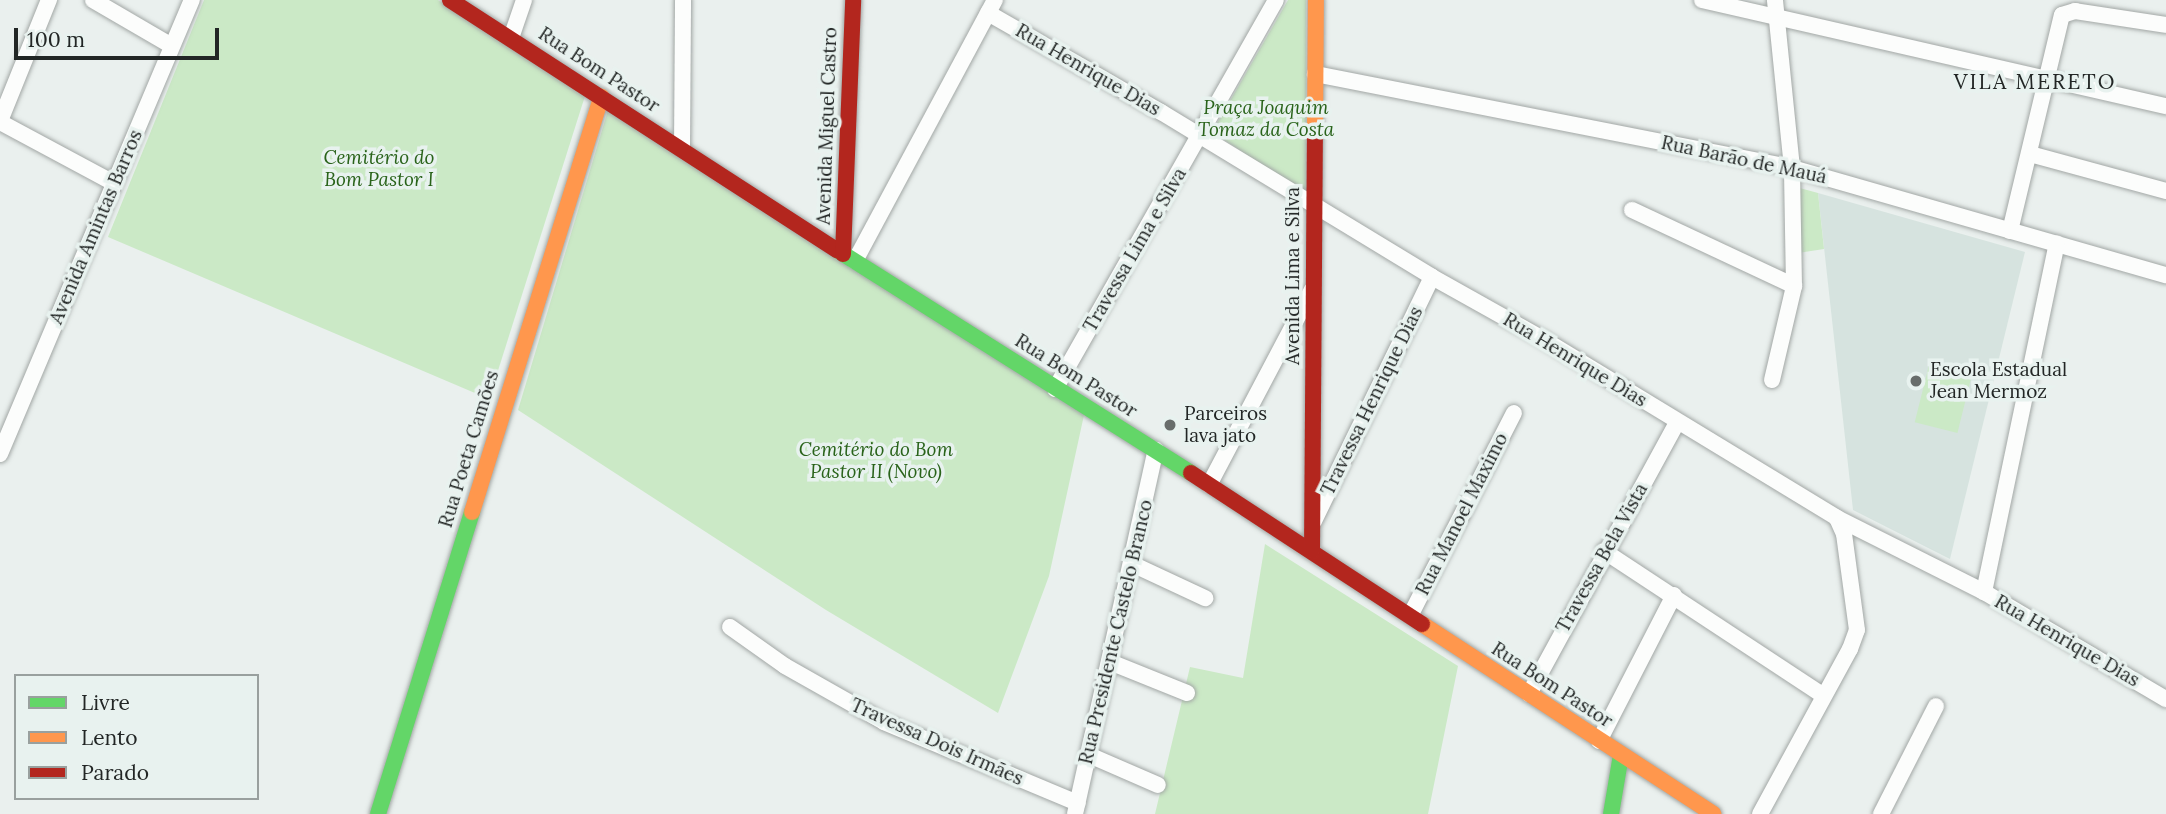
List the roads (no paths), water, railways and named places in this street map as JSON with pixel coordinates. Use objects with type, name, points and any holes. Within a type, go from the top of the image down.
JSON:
[{"type":"main road","name":"Rua Bom Pastor","points":[[450,0],[843,254],[1156,450],[1713,814]]},
{"type":"main road","name":"Avenida Miguel Castro","points":[[838,0],[839,193],[843,254]]},
{"type":"main road","name":"Avenida Miguel Castro","points":[[839,193],[853,0]]},
{"type":"main road","name":"Avenida Lima e Silva","points":[[1312,551],[1316,0]]},
{"type":"main road","name":"Rua Poeta Camões","points":[[382,813],[601,97]]},
{"type":"main road","points":[[1611,814],[1621,754]]},
{"type":"street","points":[[49,0],[0,122],[114,183]]},
{"type":"street","points":[[93,0],[172,46]]},
{"type":"street","name":"Avenida Amintas Barros","points":[[0,454],[192,0]]},
{"type":"street","points":[[511,38],[524,0]]},
{"type":"street","points":[[682,149],[683,0]]},
{"type":"street","name":"Travessa Lima e Silva","points":[[1055,389],[1276,0]]},
{"type":"street","points":[[1702,0],[1775,8],[2166,106]]},
{"type":"street","points":[[843,254],[991,6]]},
{"type":"street","name":"Rua Henrique Dias","points":[[991,6],[1432,277],[1543,339],[1837,518],[1984,592],[2166,699]]},
{"type":"street","points":[[1772,380],[1794,286],[1793,168],[1775,8]]},
{"type":"street","points":[[2010,231],[2062,16],[2075,11],[2166,24]]},
{"type":"street","name":"Rua Barão de Mauá","points":[[1315,74],[1793,168],[2166,275]]},
{"type":"street","points":[[2030,154],[2166,191]]},
{"type":"street","points":[[1632,210],[1794,286]]},
{"type":"street","points":[[1984,592],[2057,244]]},
{"type":"street","name":"Travessa Henrique Dias","points":[[1313,524],[1432,277]]},
{"type":"street","points":[[1209,485],[1315,285]]},
{"type":"street","name":"Rua Manoel Maximo","points":[[1410,616],[1514,413]]},
{"type":"street","name":"Travessa Bela Vista","points":[[1529,694],[1604,551],[1677,422]]},
{"type":"street","name":"Rua Presidente Castelo Branco","points":[[1077,808],[1156,450]]},
{"type":"street","points":[[1760,814],[1857,630],[1844,534],[1837,518]]},
{"type":"street","points":[[1604,551],[1824,696]]},
{"type":"street","points":[[1132,564],[1205,598]]},
{"type":"street","points":[[1599,741],[1674,595]]},
{"type":"street","name":"Travessa Dois Irmães","points":[[730,627],[785,666],[884,722],[1077,808]]},
{"type":"street","points":[[1110,662],[1186,693]]},
{"type":"street","points":[[1881,814],[1936,706]]},
{"type":"street","points":[[1089,755],[1158,785]]},
{"type":"place","name":"Escola Estadual Jean Mermoz","points":[[1916,381]]},
{"type":"place","name":"Parceiros lava jato","points":[[1170,425]]},
{"type":"district","name":"VILA MERETO","points":[[2035,82]]},
{"type":"park label","name":"Praça Joaquim Tomaz da Costa","points":[[1266,119]]},
{"type":"park label","name":"Cemitério do Bom Pastor I","points":[[379,169]]},
{"type":"park label","name":"Cemitério do Bom Pastor II (Novo)","points":[[876,461]]}]
